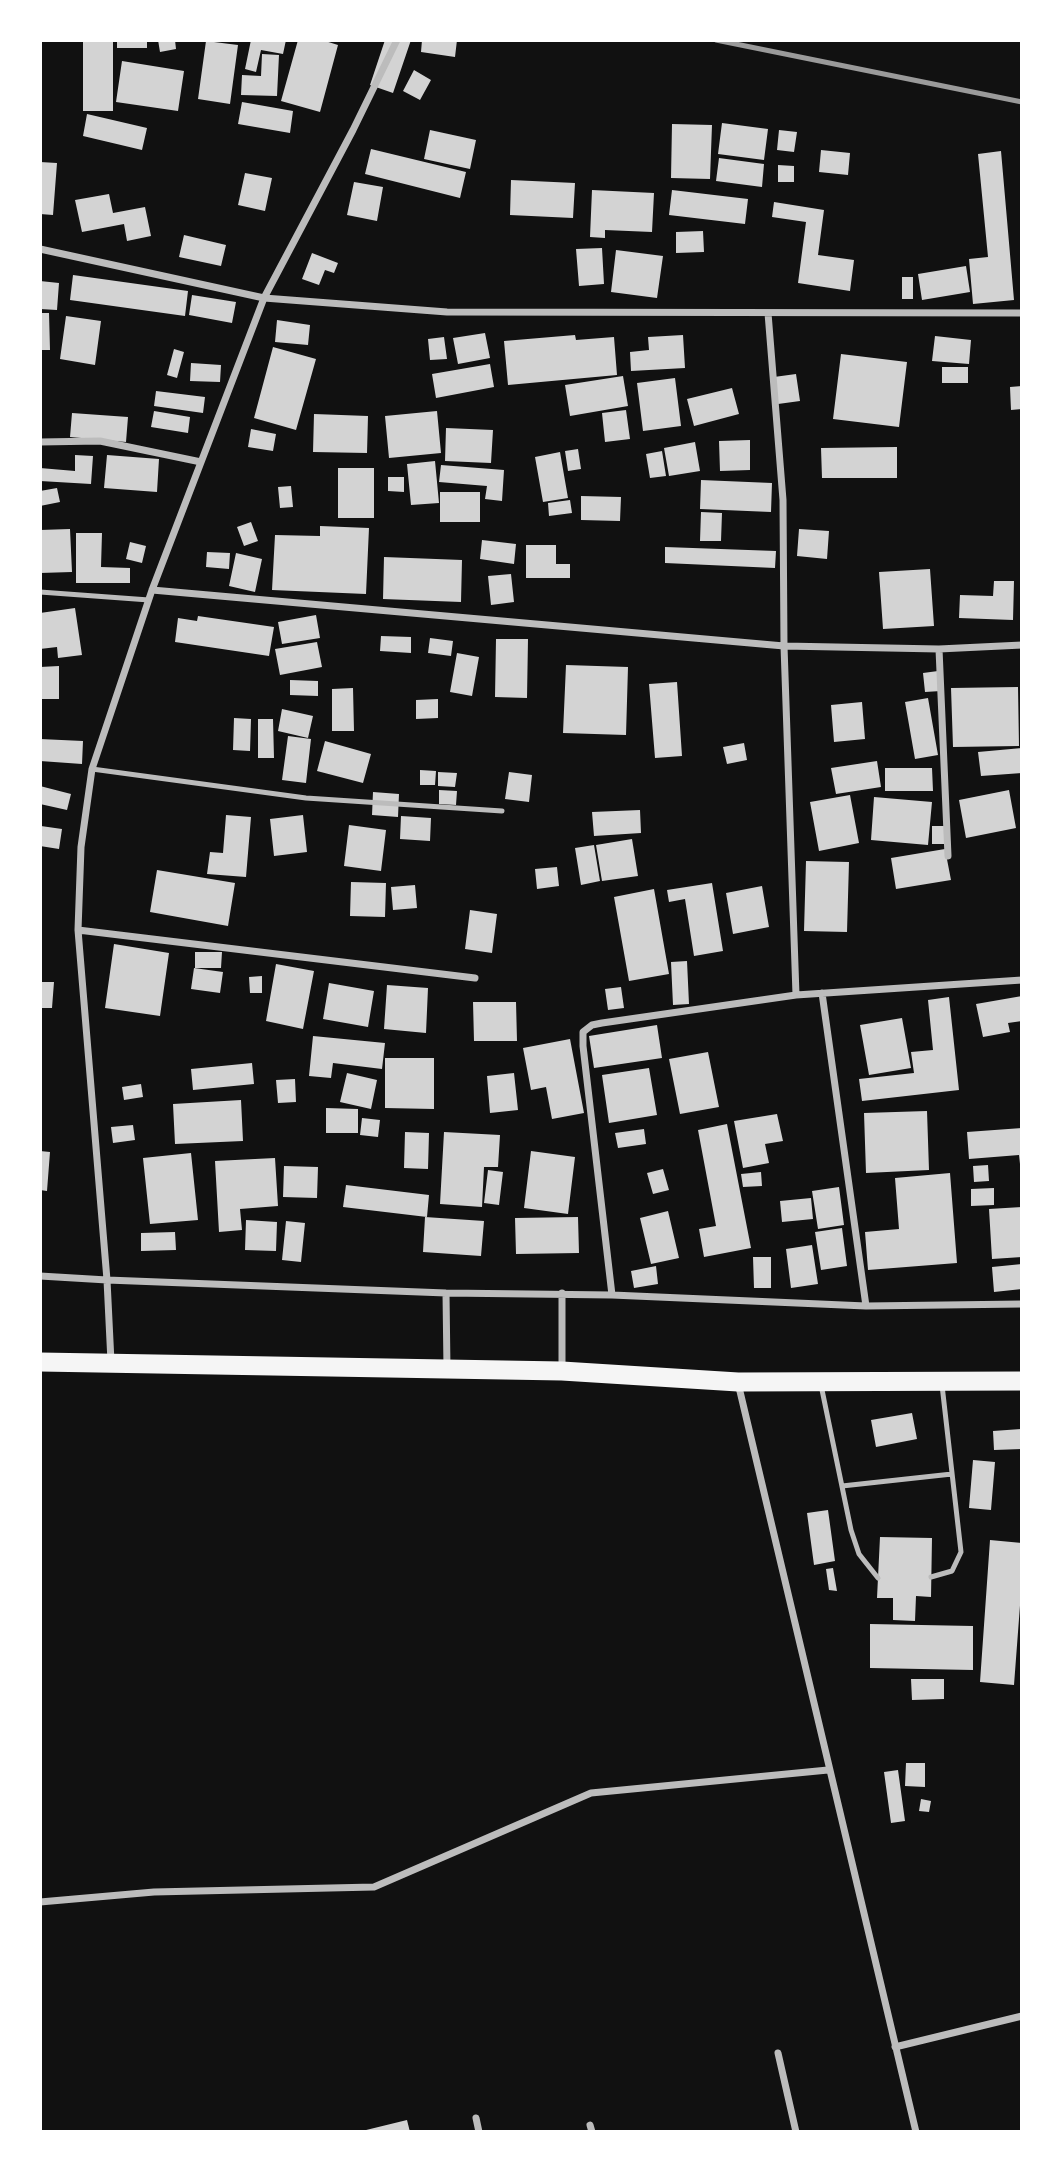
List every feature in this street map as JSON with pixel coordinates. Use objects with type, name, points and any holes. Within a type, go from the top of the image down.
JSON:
[{"type":"highway","points":[[40,1362],[562,1371],[738,1382],[1022,1381]]},
{"type":"street","points":[[111,1363],[107,1280],[78,930],[81,847],[92,769],[152,590],[264,298],[353,130],[397,40]]},
{"type":"street","points":[[40,249],[264,298],[447,312],[1022,313]]},
{"type":"street","points":[[768,313],[783,500],[783,646],[796,995]]},
{"type":"street","points":[[40,442],[100,441],[201,462]]},
{"type":"street","points":[[152,590],[471,616],[783,646],[939,649],[1022,645]]},
{"type":"street","points":[[939,649],[948,856]]},
{"type":"street","points":[[78,930],[475,978]]},
{"type":"street","points":[[612,1295],[583,1046],[583,1032],[592,1025],[796,995],[1022,980]]},
{"type":"street","points":[[822,993],[866,1306]]},
{"type":"street","points":[[40,1276],[446,1293],[562,1293],[866,1306],[1022,1304]]},
{"type":"street","points":[[446,1293],[447,1369]]},
{"type":"street","points":[[562,1293],[562,1371]]},
{"type":"street","points":[[738,1382],[916,2132]]},
{"type":"street","points":[[40,1902],[154,1892],[374,1887],[591,1793],[828,1770]]},
{"type":"street","points":[[895,2047],[1022,2016]]},
{"type":"street","points":[[778,2053],[796,2132]]},
{"type":"street","points":[[476,2118],[479,2132]]},
{"type":"lane","points":[[40,592],[149,600]]},
{"type":"lane","points":[[92,769],[306,798],[502,811]]},
{"type":"lane","points":[[931,1577],[952,1571],[961,1552],[942,1381]]},
{"type":"lane","points":[[820,1382],[851,1530],[859,1554],[878,1578]]},
{"type":"lane","points":[[842,1486],[952,1474]]},
{"type":"building","points":[[83,40],[113,40],[113,111],[83,111]]},
{"type":"building","points":[[117,40],[147,40],[147,48],[117,48]]},
{"type":"building","points":[[158,40],[175,40],[176,49],[160,52]]},
{"type":"building","points":[[251,40],[286,40],[283,54],[261,50],[256,72],[245,69]]},
{"type":"building","points":[[298,40],[322,40],[338,45],[320,112],[281,101]]},
{"type":"building","points":[[385,40],[411,40],[393,93],[370,85]]},
{"type":"building","points":[[422,40],[457,40],[455,57],[421,52]]},
{"type":"building","points":[[206,41],[238,45],[230,104],[198,99]]},
{"type":"building","points":[[262,54],[279,55],[277,96],[241,95],[242,75],[261,76]]},
{"type":"building","points":[[122,61],[184,71],[178,111],[116,102]]},
{"type":"building","points":[[414,70],[431,80],[420,100],[403,91]]},
{"type":"building","points":[[242,102],[293,111],[290,133],[238,124]]},
{"type":"building","points":[[87,114],[147,128],[142,150],[83,136]]},
{"type":"building","points":[[722,123],[768,129],[764,160],[718,154]]},
{"type":"building","points":[[672,124],[712,125],[710,179],[671,178]]},
{"type":"building","points":[[430,130],[476,140],[470,169],[424,159]]},
{"type":"building","points":[[779,130],[797,132],[794,152],[777,150]]},
{"type":"building","points":[[371,149],[466,172],[460,198],[365,174]]},
{"type":"building","points":[[821,150],[850,153],[848,175],[819,172]]},
{"type":"building","points":[[1001,151],[1014,300],[973,304],[969,259],[988,257],[978,154]]},
{"type":"building","points":[[719,158],[764,164],[762,187],[716,181]]},
{"type":"building","points":[[40,162],[57,163],[53,215],[40,214]]},
{"type":"building","points":[[778,165],[794,166],[794,182],[778,182]]},
{"type":"building","points":[[245,173],[272,178],[265,211],[238,205]]},
{"type":"building","points":[[511,180],[575,183],[573,218],[510,215]]},
{"type":"building","points":[[354,182],[383,187],[377,221],[347,215]]},
{"type":"building","points":[[592,190],[654,193],[652,232],[605,230],[605,238],[590,237]]},
{"type":"building","points":[[672,190],[748,199],[745,224],[669,215]]},
{"type":"building","points":[[109,194],[113,213],[145,207],[151,236],[127,241],[124,224],[82,232],[75,200]]},
{"type":"building","points":[[774,202],[824,210],[818,255],[854,260],[850,291],[798,283],[806,222],[772,217]]},
{"type":"building","points":[[703,231],[704,252],[676,253],[676,232]]},
{"type":"building","points":[[184,235],[226,245],[221,266],[179,257]]},
{"type":"building","points":[[602,248],[604,284],[579,286],[576,249]]},
{"type":"building","points":[[616,250],[663,256],[657,298],[611,292]]},
{"type":"building","points":[[312,253],[338,263],[334,273],[325,270],[319,285],[302,279]]},
{"type":"building","points":[[966,266],[970,292],[922,300],[918,274]]},
{"type":"building","points":[[73,275],[188,291],[185,316],[70,300]]},
{"type":"building","points":[[902,277],[913,277],[913,299],[902,299]]},
{"type":"building","points":[[40,281],[59,283],[57,310],[40,309]]},
{"type":"building","points":[[192,295],[236,302],[232,323],[189,315]]},
{"type":"building","points":[[40,313],[49,313],[50,350],[40,350]]},
{"type":"building","points":[[66,316],[101,321],[95,365],[60,359]]},
{"type":"building","points":[[277,320],[310,325],[308,345],[275,342]]},
{"type":"building","points":[[485,333],[490,358],[458,364],[453,338]]},
{"type":"building","points":[[575,335],[576,340],[614,337],[617,375],[508,385],[504,341]]},
{"type":"building","points":[[683,335],[685,368],[631,371],[630,352],[649,350],[648,337]]},
{"type":"building","points":[[935,336],[971,340],[969,364],[932,361]]},
{"type":"building","points":[[444,337],[447,359],[430,360],[428,339]]},
{"type":"building","points":[[273,347],[316,359],[296,430],[254,418]]},
{"type":"building","points":[[174,349],[184,352],[177,378],[167,375]]},
{"type":"building","points":[[841,354],[907,362],[899,427],[833,419]]},
{"type":"building","points":[[191,363],[221,365],[220,382],[190,381]]},
{"type":"building","points":[[490,364],[494,387],[436,398],[432,374]]},
{"type":"building","points":[[942,367],[968,367],[968,383],[942,383]]},
{"type":"building","points":[[796,374],[800,401],[778,404],[774,377]]},
{"type":"building","points":[[623,376],[628,406],[570,416],[565,385]]},
{"type":"building","points":[[675,378],[681,426],[643,431],[637,383]]},
{"type":"building","points":[[1022,386],[1022,409],[1011,410],[1010,387]]},
{"type":"building","points":[[732,388],[739,414],[694,426],[687,399]]},
{"type":"building","points":[[156,391],[205,397],[203,413],[154,406]]},
{"type":"building","points":[[626,410],[630,439],[605,442],[602,413]]},
{"type":"building","points":[[154,411],[190,417],[188,433],[151,427]]},
{"type":"building","points":[[437,411],[441,453],[389,458],[385,416]]},
{"type":"building","points":[[72,413],[128,417],[126,442],[70,437]]},
{"type":"building","points":[[314,414],[368,416],[367,453],[313,452]]},
{"type":"building","points":[[446,428],[493,430],[491,463],[445,461]]},
{"type":"building","points":[[251,429],[276,434],[273,451],[248,447]]},
{"type":"building","points":[[750,440],[750,470],[720,471],[719,441]]},
{"type":"building","points":[[695,442],[700,471],[669,476],[664,448]]},
{"type":"building","points":[[897,447],[897,478],[822,478],[821,448]]},
{"type":"building","points":[[578,449],[581,469],[568,471],[565,451]]},
{"type":"building","points":[[662,451],[666,476],[650,478],[646,454]]},
{"type":"building","points":[[560,452],[568,498],[543,502],[535,457]]},
{"type":"building","points":[[75,455],[93,456],[91,484],[40,481],[40,468],[75,471]]},
{"type":"building","points":[[107,455],[159,459],[157,492],[104,488]]},
{"type":"building","points":[[435,461],[439,503],[411,505],[407,464]]},
{"type":"building","points":[[441,465],[504,470],[502,501],[485,499],[487,486],[439,482]]},
{"type":"building","points":[[338,468],[374,468],[374,518],[338,518]]},
{"type":"building","points":[[388,477],[404,477],[404,492],[388,491]]},
{"type":"building","points":[[701,480],[772,483],[771,512],[700,509]]},
{"type":"building","points":[[291,486],[293,507],[280,508],[278,487]]},
{"type":"building","points":[[57,488],[60,502],[40,506],[40,491]]},
{"type":"building","points":[[440,492],[480,492],[480,522],[440,522]]},
{"type":"building","points":[[581,496],[621,497],[620,521],[581,520]]},
{"type":"building","points":[[570,500],[572,513],[549,516],[548,503]]},
{"type":"building","points":[[701,512],[722,513],[721,541],[700,541]]},
{"type":"building","points":[[251,522],[258,541],[244,546],[237,527]]},
{"type":"building","points":[[320,526],[369,528],[366,594],[272,590],[275,535],[320,536]]},
{"type":"building","points":[[70,529],[72,572],[40,573],[40,530]]},
{"type":"building","points":[[799,529],[829,531],[827,559],[797,556]]},
{"type":"building","points":[[76,533],[102,533],[101,567],[130,568],[130,583],[76,583]]},
{"type":"building","points":[[482,540],[516,544],[514,564],[480,559]]},
{"type":"building","points":[[130,542],[146,546],[142,563],[126,559]]},
{"type":"building","points":[[526,545],[556,545],[556,564],[570,564],[570,578],[526,578]]},
{"type":"building","points":[[665,547],[776,551],[775,568],[665,563]]},
{"type":"building","points":[[207,552],[230,553],[229,569],[206,567]]},
{"type":"building","points":[[236,553],[262,559],[255,592],[229,586]]},
{"type":"building","points":[[384,557],[462,560],[461,602],[383,599]]},
{"type":"building","points":[[930,569],[934,626],[883,629],[879,572]]},
{"type":"building","points":[[511,574],[514,602],[491,605],[488,576]]},
{"type":"building","points":[[994,581],[1014,581],[1013,620],[959,618],[960,595],[993,596]]},
{"type":"building","points":[[75,608],[82,655],[58,658],[57,647],[40,649],[40,613]]},
{"type":"building","points":[[316,615],[320,638],[282,644],[278,622]]},
{"type":"building","points":[[198,616],[274,627],[269,656],[175,642],[178,618],[197,621]]},
{"type":"building","points":[[381,636],[411,637],[411,653],[380,651]]},
{"type":"building","points":[[430,638],[453,641],[451,656],[428,653]]},
{"type":"building","points":[[496,639],[528,639],[527,698],[495,697]]},
{"type":"building","points":[[317,642],[322,667],[280,675],[275,649]]},
{"type":"building","points":[[457,653],[479,657],[472,696],[450,692]]},
{"type":"building","points":[[566,665],[628,667],[626,735],[563,733]]},
{"type":"building","points":[[59,666],[59,699],[40,699],[40,667]]},
{"type":"building","points":[[938,671],[941,691],[925,692],[923,673]]},
{"type":"building","points":[[290,680],[318,681],[318,696],[290,695]]},
{"type":"building","points":[[677,682],[682,756],[655,758],[649,684]]},
{"type":"building","points":[[1018,687],[1019,746],[953,747],[951,688]]},
{"type":"building","points":[[353,688],[354,731],[332,731],[332,689]]},
{"type":"building","points":[[928,698],[938,755],[915,759],[905,702]]},
{"type":"building","points":[[438,699],[438,718],[416,719],[416,700]]},
{"type":"building","points":[[862,702],[865,739],[834,742],[831,705]]},
{"type":"building","points":[[282,709],[313,716],[308,738],[278,731]]},
{"type":"building","points":[[234,718],[251,719],[250,751],[233,750]]},
{"type":"building","points":[[258,719],[273,719],[274,758],[258,758]]},
{"type":"building","points":[[288,736],[311,739],[306,783],[282,780]]},
{"type":"building","points":[[40,739],[83,741],[82,764],[40,761]]},
{"type":"building","points":[[325,741],[371,754],[363,783],[317,771]]},
{"type":"building","points":[[744,743],[747,760],[727,764],[723,747]]},
{"type":"building","points":[[1022,748],[1022,773],[981,776],[978,752]]},
{"type":"building","points":[[877,761],[881,787],[836,794],[831,768]]},
{"type":"building","points":[[885,768],[932,768],[933,791],[885,791]]},
{"type":"building","points":[[420,770],[436,771],[435,785],[420,785]]},
{"type":"building","points":[[438,772],[457,773],[455,787],[438,786]]},
{"type":"building","points":[[509,772],[532,775],[529,802],[505,799]]},
{"type":"building","points":[[40,786],[71,794],[67,810],[40,804]]},
{"type":"building","points":[[439,790],[457,791],[456,805],[439,804]]},
{"type":"building","points":[[1009,790],[1016,828],[966,838],[959,800]]},
{"type":"building","points":[[373,792],[399,794],[398,817],[372,815]]},
{"type":"building","points":[[850,795],[859,843],[819,851],[810,802]]},
{"type":"building","points":[[874,797],[932,802],[928,845],[871,840]]},
{"type":"building","points":[[640,810],[641,833],[594,836],[592,812]]},
{"type":"building","points":[[226,815],[251,817],[246,877],[207,874],[210,852],[223,853]]},
{"type":"building","points":[[303,815],[307,852],[274,856],[270,819]]},
{"type":"building","points":[[401,816],[431,818],[430,841],[400,839]]},
{"type":"building","points":[[349,825],[386,830],[381,871],[344,866]]},
{"type":"building","points":[[41,826],[62,829],[59,849],[40,846]]},
{"type":"building","points":[[932,826],[949,826],[948,844],[932,844]]},
{"type":"building","points":[[632,839],[638,876],[602,881],[596,845]]},
{"type":"building","points":[[594,845],[600,881],[581,885],[575,848]]},
{"type":"building","points":[[945,849],[951,880],[896,889],[891,858]]},
{"type":"building","points":[[806,861],[849,862],[847,932],[804,931]]},
{"type":"building","points":[[557,867],[559,886],[537,889],[535,869]]},
{"type":"building","points":[[157,870],[235,883],[228,926],[150,912]]},
{"type":"building","points":[[351,882],[386,883],[385,917],[350,916]]},
{"type":"building","points":[[712,883],[723,951],[694,956],[685,899],[669,902],[667,890]]},
{"type":"building","points":[[415,885],[417,908],[393,910],[391,887]]},
{"type":"building","points":[[762,886],[769,927],[733,934],[726,893]]},
{"type":"building","points":[[654,889],[669,974],[629,981],[614,897]]},
{"type":"building","points":[[470,910],[497,914],[492,953],[465,949]]},
{"type":"building","points":[[114,944],[169,953],[160,1016],[105,1008]]},
{"type":"building","points":[[195,952],[222,952],[221,968],[195,968]]},
{"type":"building","points":[[687,961],[689,1004],[673,1005],[671,962]]},
{"type":"building","points":[[276,964],[314,971],[303,1029],[266,1021]]},
{"type":"building","points":[[194,968],[223,972],[220,993],[191,989]]},
{"type":"building","points":[[262,976],[262,993],[250,993],[249,977]]},
{"type":"building","points":[[40,982],[54,982],[52,1008],[40,1008]]},
{"type":"building","points":[[329,983],[374,991],[368,1027],[323,1019]]},
{"type":"building","points":[[387,985],[428,988],[426,1033],[384,1029]]},
{"type":"building","points":[[621,987],[624,1008],[608,1010],[605,989]]},
{"type":"building","points":[[1022,996],[1022,1021],[1008,1023],[1010,1032],[983,1037],[976,1004]]},
{"type":"building","points":[[949,997],[959,1090],[862,1101],[859,1079],[914,1073],[911,1052],[933,1050],[928,1000]]},
{"type":"building","points":[[473,1002],[516,1002],[517,1041],[474,1041]]},
{"type":"building","points":[[902,1018],[911,1068],[869,1075],[860,1025]]},
{"type":"building","points":[[657,1025],[662,1058],[594,1068],[589,1036]]},
{"type":"building","points":[[313,1036],[385,1043],[382,1069],[333,1063],[331,1078],[309,1076]]},
{"type":"building","points":[[570,1039],[584,1113],[552,1119],[546,1087],[531,1090],[523,1048]]},
{"type":"building","points":[[708,1052],[719,1107],[680,1114],[669,1059]]},
{"type":"building","points":[[385,1058],[434,1058],[434,1109],[385,1108]]},
{"type":"building","points":[[252,1063],[254,1084],[193,1090],[191,1069]]},
{"type":"building","points":[[649,1068],[657,1115],[609,1123],[602,1075]]},
{"type":"building","points":[[347,1073],[377,1080],[371,1109],[340,1102]]},
{"type":"building","points":[[514,1073],[518,1110],[490,1113],[487,1076]]},
{"type":"building","points":[[295,1079],[296,1102],[278,1103],[276,1080]]},
{"type":"building","points":[[141,1084],[143,1097],[124,1100],[122,1087]]},
{"type":"building","points":[[241,1100],[243,1141],[175,1144],[173,1104]]},
{"type":"building","points":[[326,1108],[358,1109],[358,1133],[326,1133]]},
{"type":"building","points":[[927,1111],[929,1170],[866,1173],[864,1113]]},
{"type":"building","points":[[777,1114],[783,1141],[765,1144],[769,1163],[743,1168],[734,1121]]},
{"type":"building","points":[[362,1118],[380,1120],[378,1137],[360,1135]]},
{"type":"building","points":[[727,1124],[751,1248],[704,1257],[699,1229],[716,1226],[698,1130]]},
{"type":"building","points":[[133,1125],[135,1140],[113,1143],[111,1127]]},
{"type":"building","points":[[1022,1128],[1022,1164],[1019,1155],[969,1159],[967,1132]]},
{"type":"building","points":[[644,1129],[646,1144],[618,1148],[615,1133]]},
{"type":"building","points":[[405,1132],[429,1133],[428,1169],[404,1168]]},
{"type":"building","points":[[444,1132],[500,1135],[498,1167],[484,1167],[482,1207],[440,1204]]},
{"type":"building","points":[[40,1151],[50,1152],[47,1191],[40,1190]]},
{"type":"building","points":[[531,1151],[575,1157],[568,1214],[524,1208]]},
{"type":"building","points":[[191,1153],[198,1220],[150,1224],[143,1158]]},
{"type":"building","points":[[275,1158],[278,1206],[240,1209],[242,1230],[219,1232],[215,1161]]},
{"type":"building","points":[[988,1165],[989,1181],[974,1182],[973,1166]]},
{"type":"building","points":[[284,1166],[318,1167],[317,1198],[283,1197]]},
{"type":"building","points":[[663,1169],[669,1190],[653,1194],[647,1173]]},
{"type":"building","points":[[488,1170],[503,1172],[499,1205],[484,1203]]},
{"type":"building","points":[[761,1172],[762,1186],[743,1187],[741,1174]]},
{"type":"building","points":[[950,1173],[957,1263],[868,1270],[865,1232],[899,1229],[895,1178]]},
{"type":"building","points":[[346,1185],[429,1195],[427,1217],[343,1207]]},
{"type":"building","points":[[839,1187],[844,1225],[818,1229],[812,1191]]},
{"type":"building","points":[[994,1188],[994,1205],[971,1206],[971,1189]]},
{"type":"building","points":[[811,1198],[813,1219],[782,1222],[780,1201]]},
{"type":"building","points":[[1022,1207],[1022,1257],[992,1259],[989,1209]]},
{"type":"building","points":[[668,1211],[679,1258],[651,1264],[640,1218]]},
{"type":"building","points":[[425,1217],[484,1221],[481,1256],[423,1252]]},
{"type":"building","points":[[578,1217],[579,1253],[516,1254],[515,1218]]},
{"type":"building","points":[[246,1220],[277,1222],[276,1251],[245,1250]]},
{"type":"building","points":[[286,1221],[305,1223],[301,1262],[282,1260]]},
{"type":"building","points":[[842,1228],[847,1266],[821,1270],[815,1232]]},
{"type":"building","points":[[175,1232],[176,1250],[141,1251],[141,1233]]},
{"type":"building","points":[[812,1245],[818,1284],[791,1288],[786,1249]]},
{"type":"building","points":[[753,1257],[771,1257],[771,1288],[754,1288]]},
{"type":"building","points":[[1022,1264],[1022,1289],[994,1292],[992,1267]]},
{"type":"building","points":[[656,1266],[658,1284],[634,1288],[631,1271]]},
{"type":"building","points":[[912,1413],[917,1439],[876,1447],[871,1420]]},
{"type":"building","points":[[1021,1429],[1022,1449],[994,1450],[993,1431]]},
{"type":"building","points":[[973,1460],[995,1462],[991,1510],[969,1508]]},
{"type":"building","points":[[828,1510],[835,1561],[814,1565],[807,1513]]},
{"type":"building","points":[[880,1537],[932,1538],[931,1597],[916,1596],[915,1621],[893,1620],[893,1598],[877,1598]]},
{"type":"building","points":[[990,1540],[1022,1543],[1014,1685],[980,1682]]},
{"type":"building","points":[[833,1568],[837,1591],[829,1590],[826,1569]]},
{"type":"building","points":[[870,1624],[973,1626],[973,1670],[870,1668]]},
{"type":"building","points":[[911,1679],[944,1679],[944,1699],[912,1700]]},
{"type":"building","points":[[906,1763],[925,1763],[925,1787],[905,1786]]},
{"type":"building","points":[[898,1770],[905,1821],[891,1823],[884,1772]]},
{"type":"building","points":[[921,1799],[931,1801],[929,1812],[919,1811]]},
{"type":"building","points":[[407,2120],[410,2132],[362,2131]]},
{"type":"railway","points":[[716,40],[1022,102]]}]
